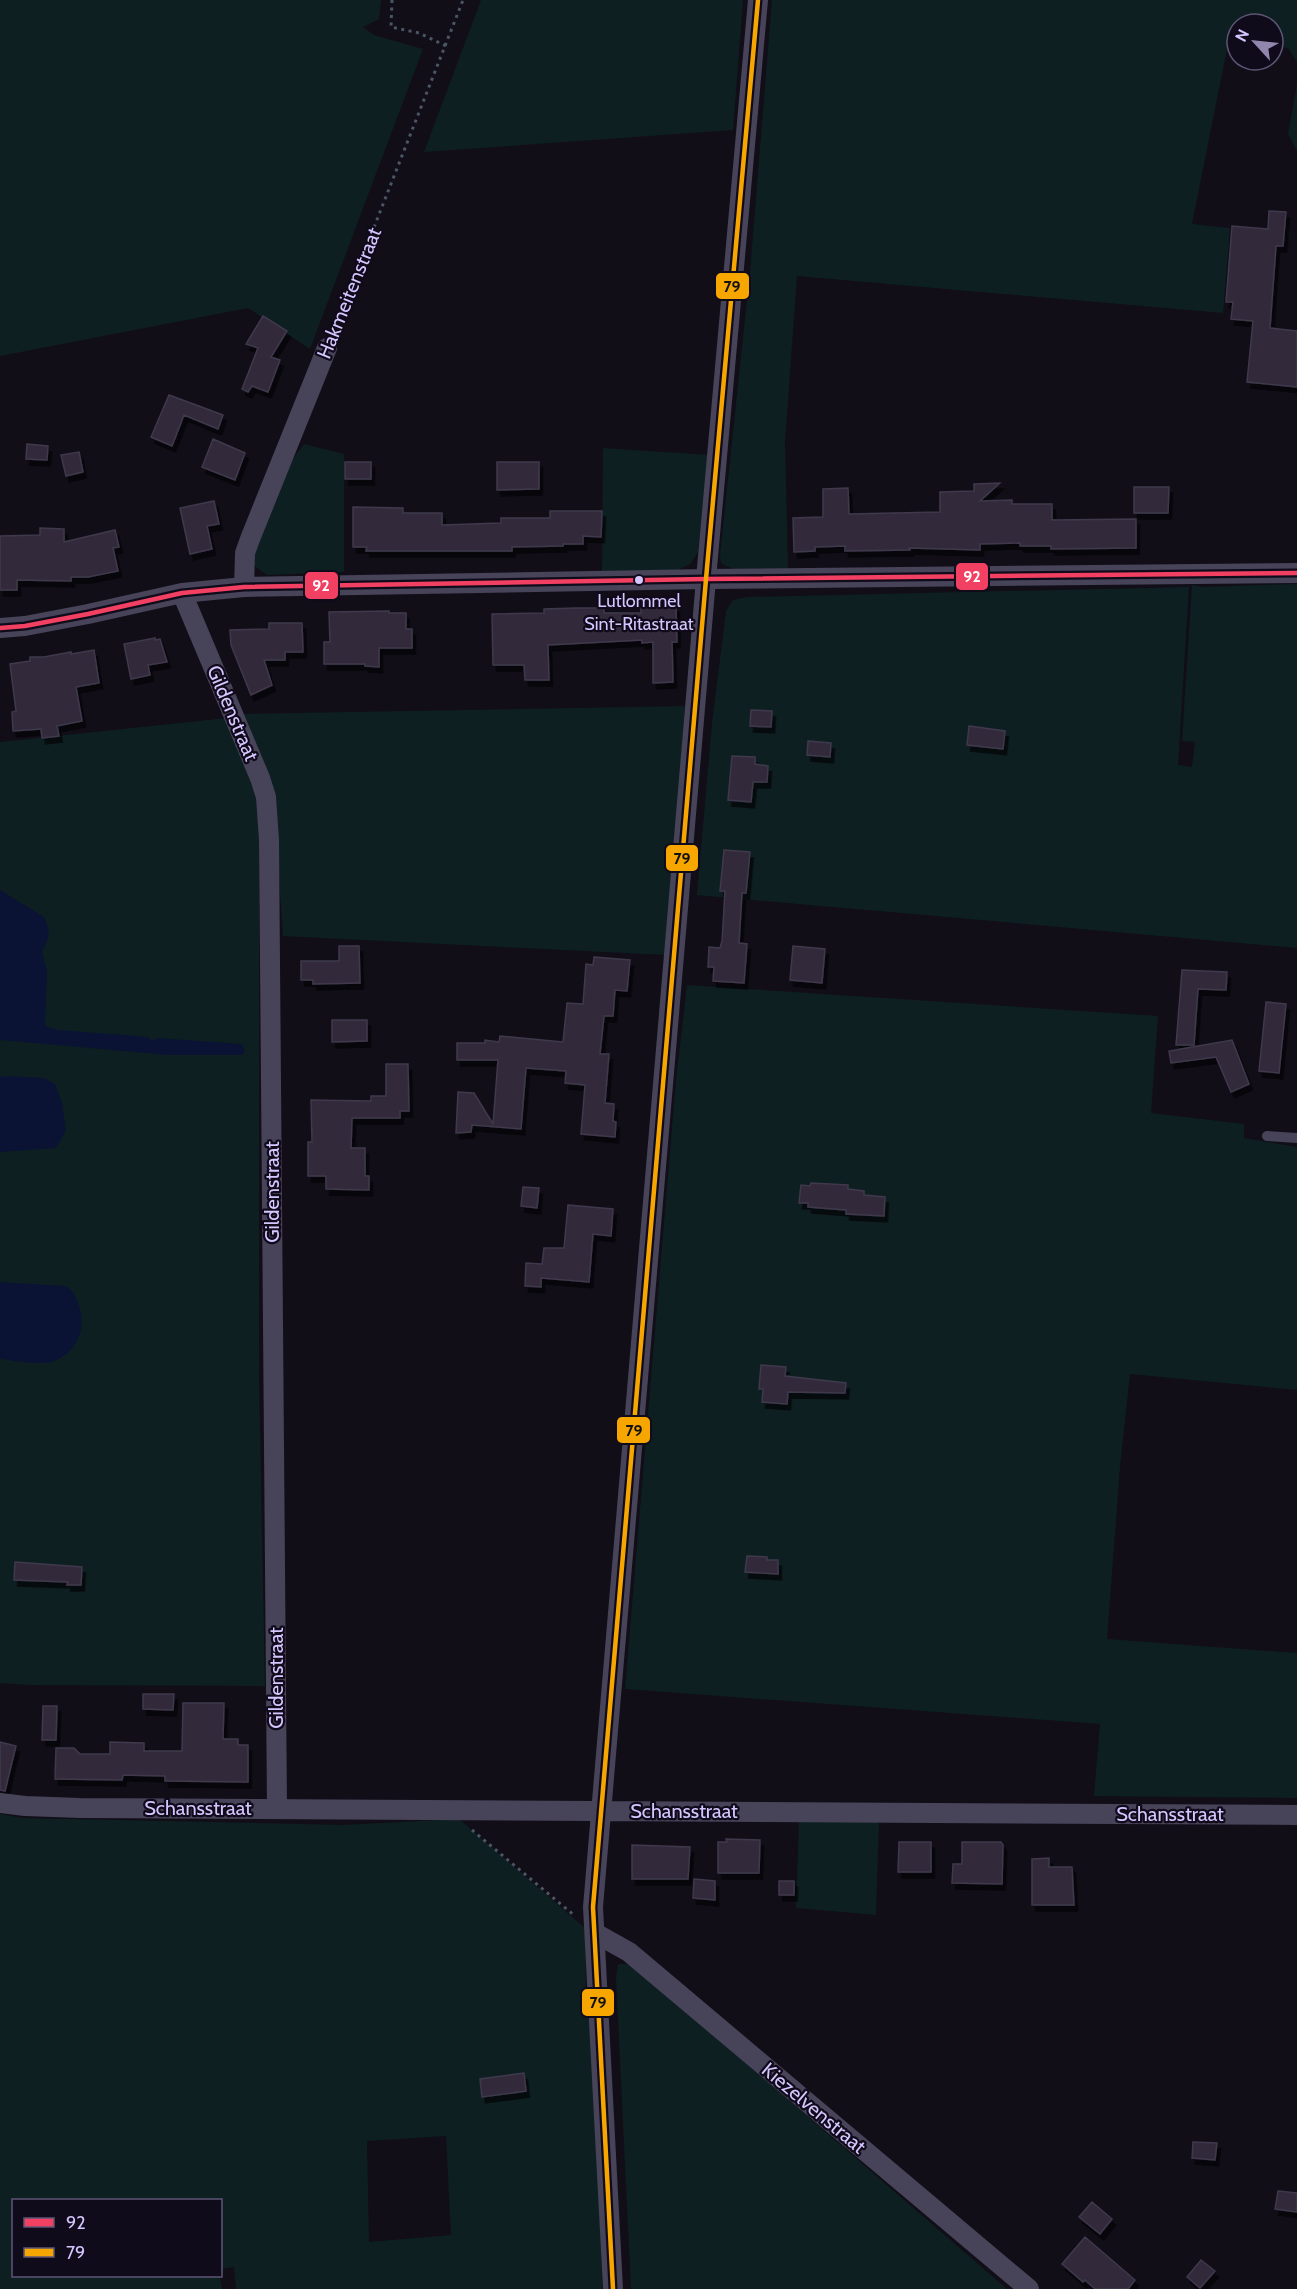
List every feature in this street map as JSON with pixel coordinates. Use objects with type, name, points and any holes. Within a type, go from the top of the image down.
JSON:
[{"type":"street","points":[[613,2289],[593,1907],[706,579],[758,0]]},
{"type":"street","name":"Hakmeitenstraat","points":[[243,587],[245,553],[327,348]]},
{"type":"street","points":[[0,628],[26,626],[182,593],[243,587],[706,579],[1297,573]]},
{"type":"street","name":"Gildenstraat","points":[[182,593],[266,797],[269,840],[277,1809]]},
{"type":"street","name":"Schansstraat","points":[[0,1803],[80,1808],[1297,1815]]},
{"type":"street","name":"Kiezelvenstraat","points":[[595,1933],[629,1952],[1029,2289]]},
{"type":"lane","points":[[1267,1136],[1297,1138]]},
{"type":"path","points":[[392,0],[390,27],[419,33],[446,46]]},
{"type":"path","name":"Hakmeitenstraat","points":[[327,348],[463,0]]},
{"type":"path","points":[[447,1809],[595,1933]]},
{"type":"shaded area","points":[[0,0],[381,0],[379,19],[363,27],[374,35],[423,49],[310,349],[248,308],[0,356]]},
{"type":"shaded area","points":[[481,0],[743,0],[733,130],[424,152]]},
{"type":"shaded area","points":[[772,0],[1297,0],[1297,62],[1288,48],[1285,48],[1285,12],[1225,12],[1225,59],[1192,224],[1230,228],[1223,313],[797,276],[785,441],[788,569],[753,571],[728,567],[721,563],[750,272]]},
{"type":"shaded area","points":[[1297,84],[1297,151],[1288,134]]},
{"type":"shaded area","points":[[304,444],[344,454],[344,572],[267,575],[252,564],[256,535],[291,461]]},
{"type":"shaded area","points":[[603,448],[709,455],[698,552],[690,564],[678,570],[602,571]]},
{"type":"shaded area","points":[[1297,584],[1297,948],[697,895],[712,723],[726,611],[733,600],[747,597],[1189,587],[1178,765],[1192,767],[1195,742],[1182,741],[1192,585],[1203,587]]},
{"type":"shaded area","points":[[685,706],[667,955],[283,936],[273,787],[242,714]]},
{"type":"shaded area","points":[[227,718],[245,762],[259,806],[259,1376],[265,1686],[0,1683],[0,742]]},
{"type":"shaded area","points":[[687,985],[1158,1016],[1151,1113],[1244,1124],[1244,1138],[1297,1147],[1297,1390],[1130,1374],[1120,1467],[1107,1639],[1297,1653],[1297,1798],[1094,1796],[1100,1724],[625,1689],[676,1080]]},
{"type":"shaded area","points":[[0,1814],[22,1818],[342,1825],[459,1819],[585,1928],[586,1994],[597,2091],[602,2289],[236,2289],[234,2267],[222,2269],[222,2199],[12,2199],[12,2277],[220,2277],[222,2289],[0,2289]],"holes":[[[446,2136],[451,2235],[369,2242],[367,2141]]]},
{"type":"shaded area","points":[[799,1820],[879,1820],[876,1915],[796,1908]]},
{"type":"shaded area","points":[[618,1964],[626,1964],[640,1971],[1007,2289],[631,2289],[616,1977]]},
{"type":"water","points":[[0,890],[44,917],[49,931],[42,951],[47,972],[45,1026],[59,1030],[149,1037],[151,1041],[158,1038],[242,1044],[245,1051],[242,1055],[168,1055],[0,1040]]},
{"type":"water","points":[[0,1077],[44,1078],[55,1084],[62,1103],[66,1130],[56,1148],[0,1152]]},
{"type":"water","points":[[0,1282],[65,1286],[72,1291],[81,1312],[82,1321],[74,1347],[60,1358],[45,1363],[0,1359]]},
{"type":"building","points":[[1269,211],[1286,212],[1283,246],[1276,246],[1270,328],[1297,331],[1297,387],[1247,382],[1253,321],[1231,319],[1233,302],[1226,302],[1232,226],[1268,229]]},
{"type":"building","points":[[263,316],[287,331],[271,357],[280,360],[268,392],[252,386],[248,392],[242,389],[258,348],[246,344]]},
{"type":"building","points":[[169,395],[223,415],[218,429],[184,415],[172,446],[151,437]]},
{"type":"building","points":[[213,439],[245,453],[235,480],[202,467]]},
{"type":"building","points":[[27,444],[48,446],[47,460],[26,459]]},
{"type":"building","points":[[79,452],[83,472],[66,476],[61,455]]},
{"type":"building","points":[[345,462],[371,462],[371,479],[345,479]]},
{"type":"building","points":[[497,462],[539,462],[539,489],[497,490]]},
{"type":"building","points":[[1000,483],[980,501],[1012,500],[1012,504],[1052,504],[1052,520],[1136,519],[1136,548],[1051,549],[1051,546],[1020,546],[1020,543],[980,544],[980,550],[909,548],[910,550],[845,551],[845,546],[815,547],[815,551],[794,552],[793,518],[823,517],[823,489],[848,488],[849,514],[940,512],[940,492],[974,491],[974,484]]},
{"type":"building","points":[[1134,487],[1169,487],[1168,513],[1134,513]]},
{"type":"building","points":[[214,501],[219,524],[207,526],[212,549],[190,554],[180,508]]},
{"type":"building","points":[[353,507],[403,508],[403,513],[442,513],[442,525],[501,523],[501,518],[550,518],[550,511],[602,511],[601,537],[583,536],[583,544],[512,547],[512,551],[366,551],[367,547],[353,547]]},
{"type":"building","points":[[40,528],[64,529],[64,542],[115,530],[119,547],[113,548],[118,571],[88,577],[71,577],[71,581],[17,580],[17,590],[0,590],[0,536],[40,535]]},
{"type":"building","points":[[676,606],[677,642],[672,642],[673,682],[653,683],[653,642],[642,643],[642,640],[548,645],[549,680],[525,680],[524,665],[493,665],[492,614],[544,613],[544,609],[576,608],[604,608],[604,613],[641,613],[641,607]]},
{"type":"building","points":[[389,611],[389,613],[406,613],[406,629],[412,629],[412,648],[379,648],[379,667],[365,666],[365,664],[324,664],[324,642],[330,642],[329,612]]},
{"type":"building","points":[[269,623],[302,623],[303,652],[285,652],[285,660],[264,660],[272,685],[251,695],[231,645],[230,630],[269,629]]},
{"type":"building","points":[[155,638],[155,640],[160,639],[167,662],[148,665],[150,675],[131,679],[124,644]]},
{"type":"building","points":[[94,650],[99,683],[76,687],[82,721],[57,726],[59,736],[42,738],[41,729],[13,731],[12,712],[16,711],[10,664],[30,661],[30,657]]},
{"type":"building","points":[[751,710],[772,711],[771,727],[750,726]]},
{"type":"building","points":[[969,726],[1005,731],[1003,749],[967,745]]},
{"type":"building","points":[[808,741],[831,743],[830,757],[807,755]]},
{"type":"building","points":[[732,756],[755,757],[755,764],[768,766],[767,782],[753,782],[751,802],[728,800]]},
{"type":"building","points":[[724,850],[750,852],[746,893],[742,893],[739,943],[747,944],[744,983],[713,981],[714,967],[708,967],[709,947],[720,948],[722,941],[725,891],[720,891]]},
{"type":"building","points":[[339,946],[359,946],[360,983],[313,984],[313,980],[301,980],[301,961],[339,961]]},
{"type":"building","points":[[793,946],[825,949],[822,983],[790,980]]},
{"type":"building","points":[[594,957],[630,960],[627,991],[615,990],[613,1016],[604,1016],[600,1054],[609,1054],[605,1103],[614,1104],[615,1137],[581,1134],[585,1085],[565,1083],[566,1071],[526,1068],[521,1129],[472,1125],[471,1132],[456,1133],[458,1092],[474,1093],[493,1124],[498,1060],[457,1060],[457,1043],[485,1043],[485,1040],[499,1042],[500,1036],[563,1042],[567,1003],[583,1004],[586,964],[593,965]]},
{"type":"building","points":[[1182,970],[1227,972],[1226,990],[1198,989],[1194,1045],[1176,1045]]},
{"type":"building","points":[[1266,1002],[1286,1004],[1279,1073],[1259,1071]]},
{"type":"building","points":[[332,1020],[367,1020],[367,1041],[332,1042]]},
{"type":"building","points":[[1232,1040],[1249,1084],[1231,1092],[1216,1057],[1171,1063],[1169,1051]]},
{"type":"building","points":[[386,1064],[408,1064],[409,1111],[400,1111],[400,1118],[352,1118],[351,1148],[365,1148],[365,1176],[369,1176],[369,1190],[326,1189],[326,1176],[308,1176],[308,1142],[312,1142],[311,1100],[371,1101],[371,1096],[386,1096]]},
{"type":"building","points":[[811,1183],[848,1185],[848,1189],[864,1191],[864,1195],[885,1197],[884,1216],[846,1214],[846,1210],[808,1207],[808,1203],[799,1203],[801,1185],[810,1186]]},
{"type":"building","points":[[523,1187],[539,1188],[537,1208],[521,1206]]},
{"type":"building","points":[[568,1205],[613,1209],[611,1236],[593,1234],[589,1282],[541,1278],[541,1287],[525,1286],[526,1263],[542,1264],[544,1248],[564,1248]]},
{"type":"building","points":[[761,1365],[786,1367],[785,1376],[846,1383],[845,1393],[788,1392],[787,1404],[762,1402],[763,1389],[759,1389]]},
{"type":"building","points":[[747,1556],[778,1560],[778,1574],[745,1572]]},
{"type":"building","points":[[15,1562],[82,1567],[81,1585],[67,1585],[68,1582],[14,1580]]},
{"type":"building","points":[[143,1694],[174,1694],[173,1710],[143,1709]]},
{"type":"building","points":[[183,1703],[224,1703],[223,1739],[238,1739],[238,1745],[248,1745],[248,1782],[165,1781],[165,1776],[123,1775],[122,1780],[55,1779],[56,1748],[74,1748],[80,1754],[110,1754],[110,1742],[144,1743],[144,1751],[182,1751]]},
{"type":"building","points":[[43,1706],[57,1706],[56,1740],[42,1740]]},
{"type":"building","points":[[0,1742],[16,1746],[5,1791],[0,1790]]},
{"type":"building","points":[[726,1839],[760,1840],[759,1873],[718,1873],[718,1842],[727,1842]]},
{"type":"building","points":[[899,1842],[931,1842],[931,1872],[898,1872]]},
{"type":"building","points":[[962,1842],[1001,1842],[1003,1845],[1002,1884],[952,1883],[953,1864],[962,1864]]},
{"type":"building","points":[[632,1845],[690,1847],[688,1879],[632,1879]]},
{"type":"building","points":[[1049,1858],[1049,1867],[1072,1867],[1074,1905],[1032,1905],[1032,1859]]},
{"type":"building","points":[[694,1879],[715,1881],[715,1900],[693,1898]]},
{"type":"building","points":[[779,1881],[794,1881],[794,1895],[779,1895]]},
{"type":"building","points":[[524,2073],[526,2091],[482,2097],[480,2079]]},
{"type":"building","points":[[1193,2142],[1217,2143],[1215,2160],[1192,2158]]},
{"type":"building","points":[[1278,2191],[1297,2193],[1297,2212],[1275,2209]]},
{"type":"building","points":[[1092,2202],[1112,2219],[1100,2234],[1079,2217]]},
{"type":"building","points":[[1085,2237],[1135,2280],[1128,2289],[1095,2289],[1062,2264]]},
{"type":"building","points":[[1201,2260],[1215,2271],[1200,2288],[1187,2277]]},
{"type":"transit line","name":"79","points":[[613,2289],[593,1907],[706,579],[758,0]]},
{"type":"transit line","name":"92","points":[[0,628],[25,626],[88,614],[182,593],[244,587],[706,579],[1297,573]]},
{"type":"place","name":"Lutlommel Sint-Ritastraat","points":[[639,580]]}]
